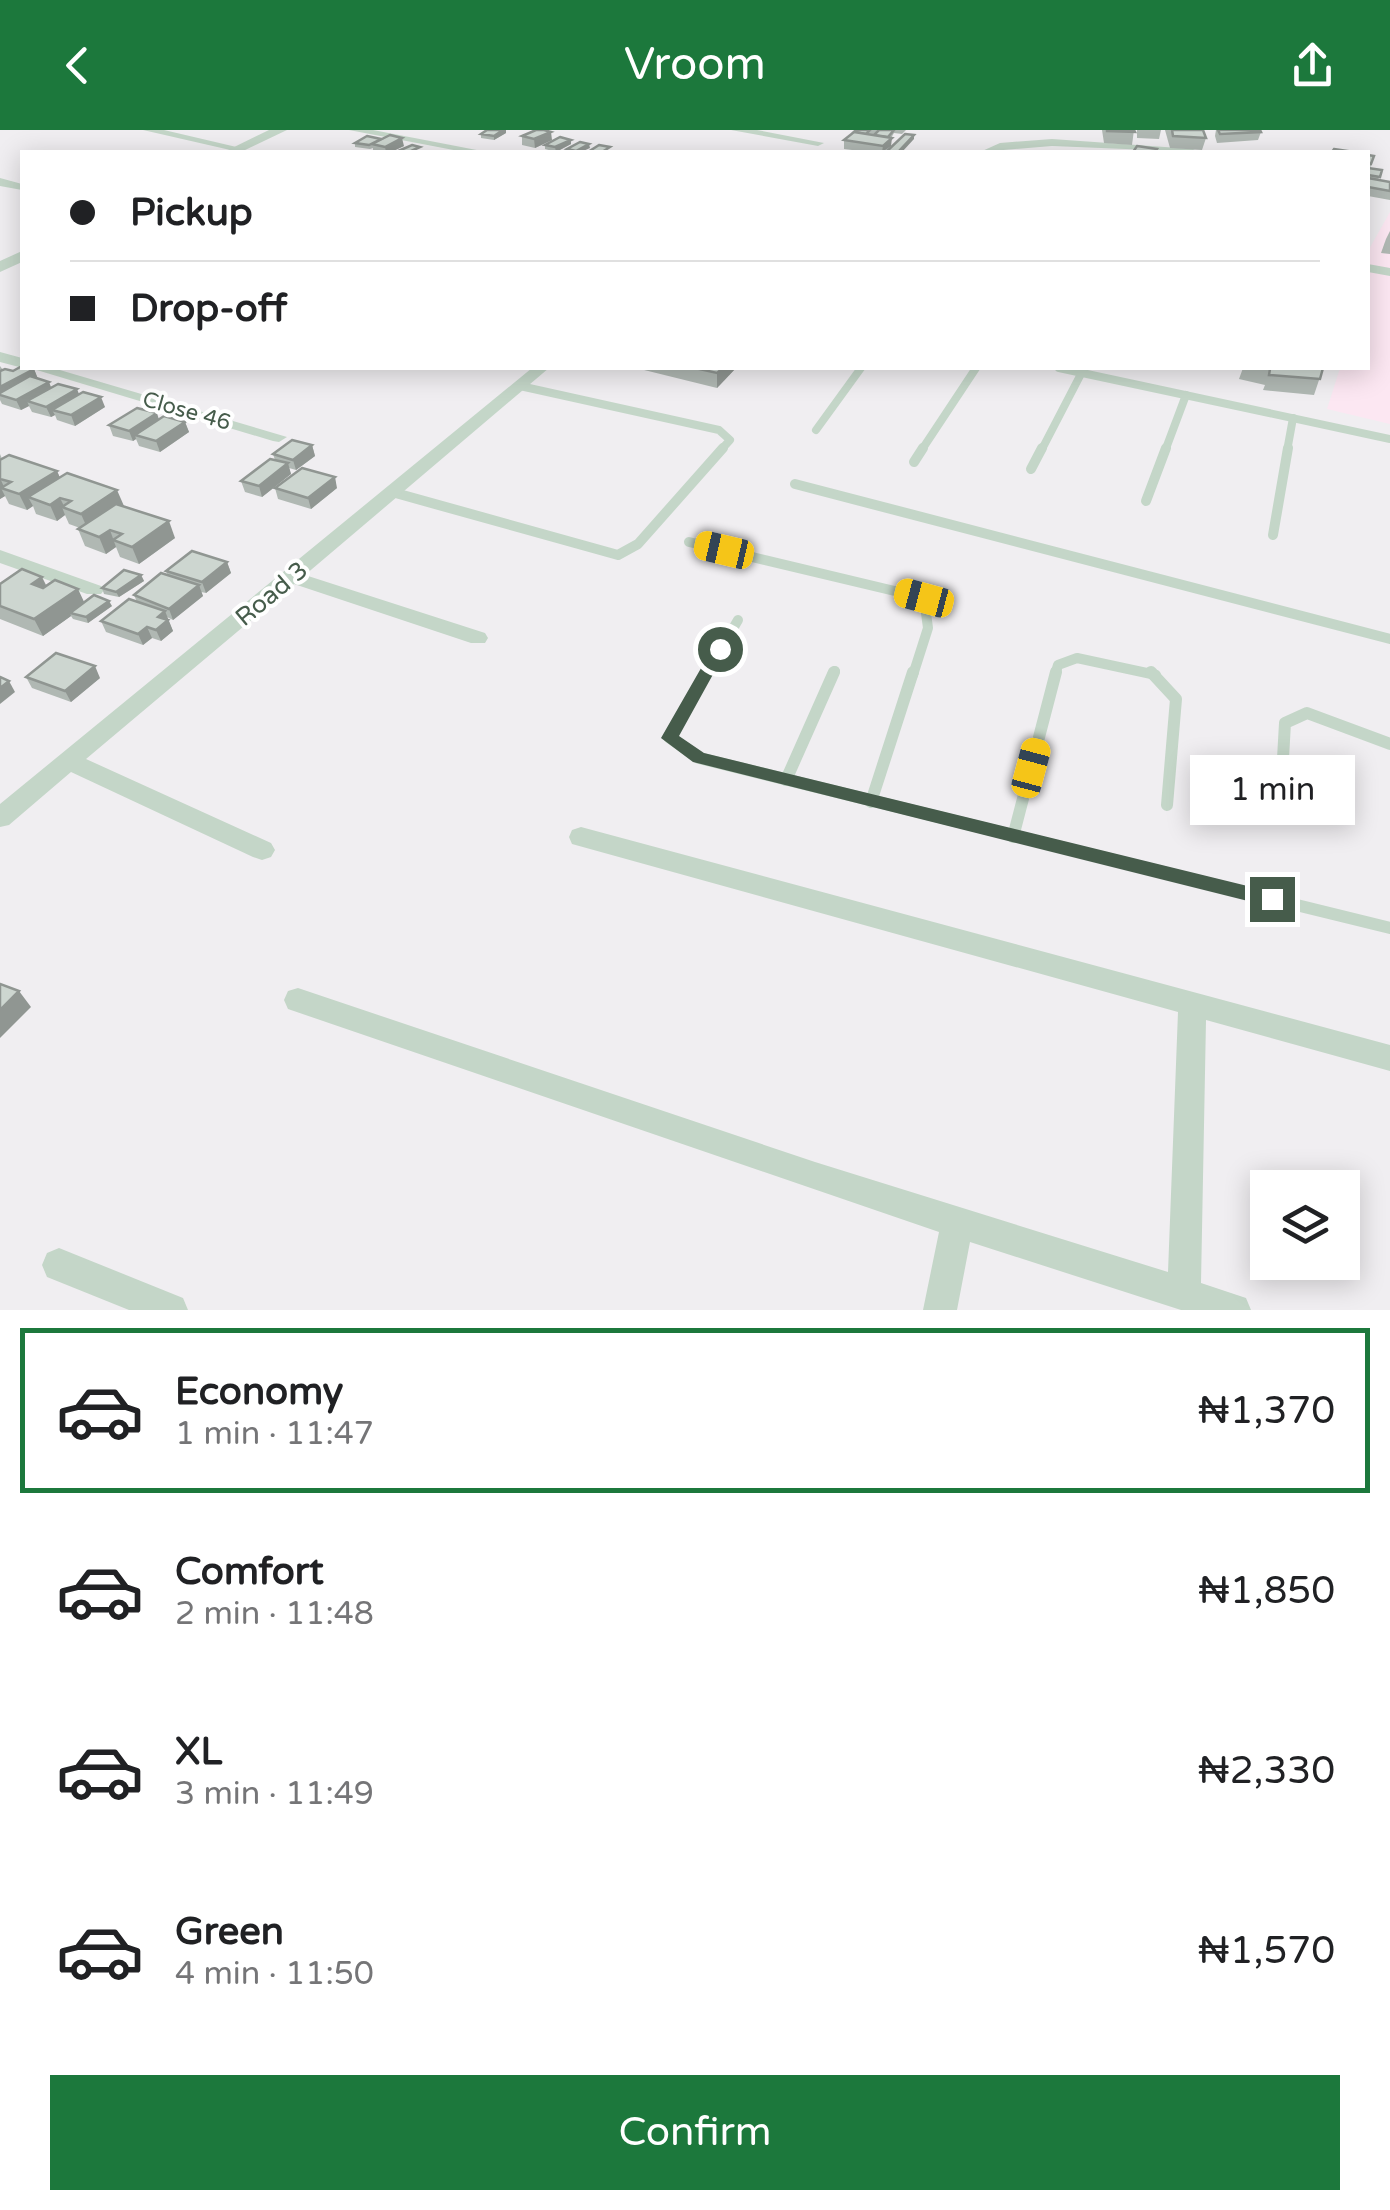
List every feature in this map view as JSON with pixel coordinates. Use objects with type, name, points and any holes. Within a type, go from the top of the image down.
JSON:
[{"type":"street","points":[[148,130],[235,150]]},
{"type":"street","points":[[241,150],[280,130]]},
{"type":"street","points":[[242,150],[296,130]]},
{"type":"street","points":[[354,130],[469,150]]},
{"type":"street","points":[[736,130],[818,143]]},
{"type":"street","points":[[809,150],[832,130]]},
{"type":"street","points":[[989,150],[1001,142],[1161,150]]},
{"type":"street","name":"Close 46","points":[[45,370],[278,437]]},
{"type":"street","name":"Road 3","points":[[0,818],[539,370]]},
{"type":"street","points":[[0,556],[94,590]]},
{"type":"street","points":[[290,576],[478,638]]},
{"type":"street","points":[[68,762],[262,850]]},
{"type":"street","points":[[580,837],[1390,1058]]},
{"type":"street","points":[[298,1000],[956,1223],[1234,1310]]},
{"type":"street","points":[[1184,1294],[1192,1004]]},
{"type":"street","points":[[940,1310],[956,1223]]},
{"type":"street","points":[[60,1264],[171,1310]]},
{"type":"lane","points":[[816,430],[860,370]]},
{"type":"lane","points":[[914,462],[975,370]]},
{"type":"lane","points":[[1070,370],[1390,439]]},
{"type":"lane","points":[[1032,469],[1082,372]]},
{"type":"lane","points":[[392,492],[618,554],[638,544],[730,440],[719,430],[520,386]]},
{"type":"lane","points":[[1146,501],[1186,395]]},
{"type":"lane","points":[[1273,536],[1293,418]]},
{"type":"lane","points":[[796,484],[1390,639]]},
{"type":"lane","points":[[689,542],[924,598],[928,628],[871,802]]},
{"type":"lane","points":[[738,620],[670,738],[699,758],[1390,928]]},
{"type":"lane","points":[[1013,837],[1058,665],[1076,658],[1154,673],[1176,699],[1167,804]]},
{"type":"lane","points":[[786,780],[835,671]]},
{"type":"lane","points":[[1281,794],[1285,722],[1307,713],[1390,744]]},
{"type":"shaded area","points":[[1390,212],[1390,424],[1327,409],[1339,370],[1370,370],[1370,247]]},
{"type":"building","points":[[503,130],[494,136],[481,134]]},
{"type":"building","points":[[536,130],[551,132],[534,139],[522,136]]},
{"type":"building","points":[[879,130],[894,130],[888,137],[874,135]]},
{"type":"building","points":[[1172,130],[1203,130],[1206,138],[1173,136]]},
{"type":"building","points":[[1218,130],[1260,130],[1261,132],[1220,134]]},
{"type":"building","points":[[854,132],[892,138],[883,146],[844,140]]},
{"type":"building","points":[[905,134],[914,135],[900,150],[888,150]]},
{"type":"building","points":[[390,135],[402,138],[385,147],[372,144]]},
{"type":"building","points":[[367,136],[381,139],[369,145],[355,143]]},
{"type":"building","points":[[560,137],[571,140],[555,147],[545,145]]},
{"type":"building","points":[[580,142],[589,144],[578,150],[567,149]]},
{"type":"building","points":[[1370,168],[1382,170],[1380,177],[1370,175]]},
{"type":"building","points":[[1370,178],[1390,182],[1390,191],[1370,187]]},
{"type":"building","points":[[20,367],[32,370],[0,387],[0,371]]},
{"type":"building","points":[[1270,370],[1322,370],[1320,379],[1269,375]]},
{"type":"building","points":[[30,376],[49,382],[16,400],[0,395],[0,393]]},
{"type":"building","points":[[58,384],[77,389],[46,407],[27,401]]},
{"type":"building","points":[[83,392],[101,397],[71,415],[52,410]]},
{"type":"building","points":[[137,408],[157,413],[129,431],[109,425]]},
{"type":"building","points":[[164,416],[185,422],[156,441],[135,435]]},
{"type":"building","points":[[292,440],[312,445],[293,460],[273,454]]},
{"type":"building","points":[[9,455],[57,471],[19,494],[1,488],[11,482],[0,479],[0,460]]},
{"type":"building","points":[[270,459],[288,463],[259,486],[241,481]]},
{"type":"building","points":[[302,468],[335,477],[308,498],[275,488]]},
{"type":"building","points":[[67,473],[117,490],[81,514],[62,507],[71,501],[60,498],[50,505],[28,497]]},
{"type":"building","points":[[116,504],[169,521],[132,547],[113,540],[122,534],[110,530],[99,537],[78,529]]},
{"type":"building","points":[[192,551],[227,562],[202,582],[166,571]]},
{"type":"building","points":[[22,569],[42,577],[32,584],[43,588],[55,580],[78,589],[34,619],[0,606],[0,584]]},
{"type":"building","points":[[124,570],[141,575],[116,592],[102,588]]},
{"type":"building","points":[[161,573],[199,585],[169,609],[134,595]]},
{"type":"building","points":[[94,595],[109,601],[86,617],[70,613]]},
{"type":"building","points":[[129,599],[165,611],[158,617],[168,620],[156,630],[147,627],[138,634],[101,621]]},
{"type":"building","points":[[56,653],[95,666],[65,691],[26,677]]},
{"type":"building","points":[[0,984],[19,991],[0,1010]]},
{"type":"route","points":[[720,649],[683,708],[670,738],[699,758],[1272,899]]}]
